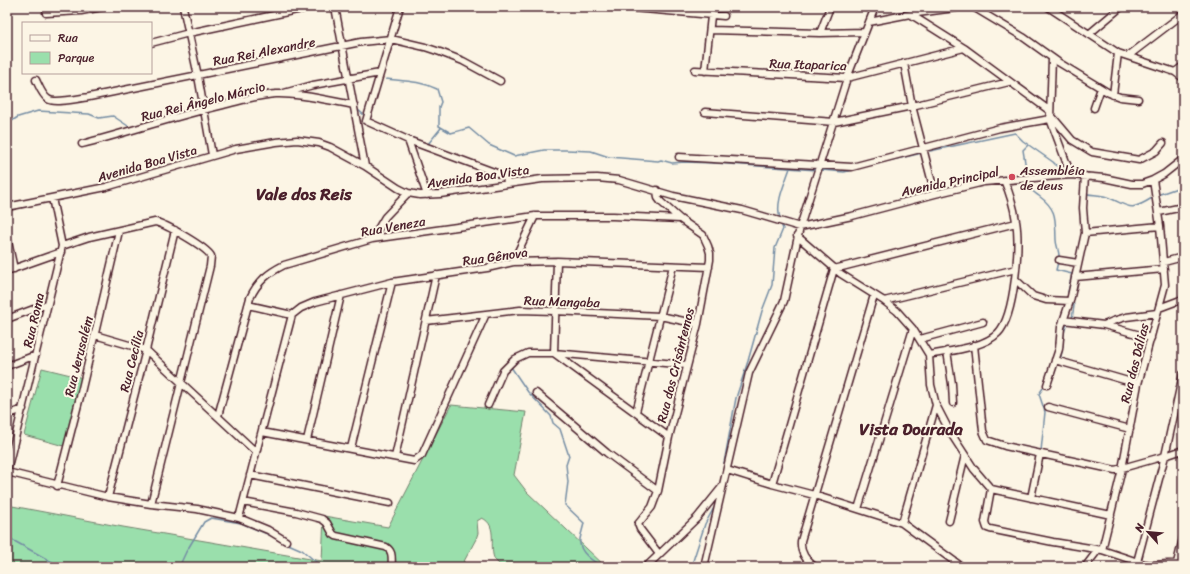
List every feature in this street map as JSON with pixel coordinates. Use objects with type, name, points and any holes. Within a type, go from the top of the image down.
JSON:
[{"type":"street","points":[[46,13],[81,11],[102,7]]},
{"type":"street","points":[[183,7],[198,76],[212,155]]},
{"type":"street","points":[[152,43],[189,33],[311,7]]},
{"type":"street","points":[[334,7],[358,122],[365,166]]},
{"type":"street","points":[[366,121],[400,7]]},
{"type":"street","points":[[621,7],[724,16]]},
{"type":"street","points":[[705,71],[712,7]]},
{"type":"street","points":[[820,33],[830,7]]},
{"type":"street","points":[[704,567],[749,373],[784,301],[797,236],[847,78],[875,7]]},
{"type":"street","points":[[869,22],[910,14],[962,7]]},
{"type":"street","points":[[973,7],[1023,37],[1052,58],[1101,88],[1114,95],[1138,99]]},
{"type":"street","points":[[1089,34],[1121,7]]},
{"type":"street","points":[[1051,8],[1118,52],[1175,72],[1183,78]]},
{"type":"street","points":[[910,14],[964,48],[1009,82],[1050,114],[1072,140],[1092,152],[1139,160],[1156,151],[1163,143]]},
{"type":"street","points":[[1128,56],[1183,14]]},
{"type":"street","points":[[710,30],[820,33],[865,32]]},
{"type":"street","name":"Rua Rei Alexandre","points":[[36,80],[46,98],[56,101],[89,97],[198,76],[361,42],[391,39],[440,52],[463,61],[500,82]]},
{"type":"street","name":"Rua Itaparica","points":[[695,70],[847,78],[964,48]]},
{"type":"street","points":[[1114,95],[1118,52]]},
{"type":"street","points":[[1052,58],[1050,114],[1071,175]]},
{"type":"street","points":[[904,63],[912,106],[935,194]]},
{"type":"street","points":[[1175,72],[1183,66]]},
{"type":"street","points":[[282,94],[313,85],[380,73]]},
{"type":"street","points":[[705,112],[834,122],[912,106],[1009,82]]},
{"type":"street","points":[[1094,108],[1101,88]]},
{"type":"street","name":"Rua Rei Ângelo Márcio","points":[[82,144],[253,98],[282,94],[354,105]]},
{"type":"street","points":[[679,157],[852,166],[1050,114]]},
{"type":"street","points":[[358,122],[366,121],[408,140],[502,175],[506,178],[507,183]]},
{"type":"street","name":"Avenida Boa Vista","points":[[7,208],[133,180],[212,155],[256,145],[297,140],[326,145],[365,166],[408,193],[427,195],[542,179],[597,178],[620,180],[673,196],[742,210],[800,227]]},
{"type":"street","points":[[408,140],[427,195]]},
{"type":"street","name":"Avenida Principal","points":[[800,227],[836,220],[984,182],[1071,175],[1132,184],[1146,183],[1169,172],[1183,159]]},
{"type":"street","points":[[1047,385],[1059,349],[1061,327],[1070,302],[1085,233],[1083,208],[1085,176]]},
{"type":"street","points":[[929,355],[974,345],[994,337],[1001,330],[1009,313],[1016,269],[1016,223],[1010,193],[1004,180]]},
{"type":"street","name":"Rua das Dálias","points":[[1085,567],[1100,550],[1111,515],[1122,469],[1138,384],[1165,284],[1159,212],[1153,180]]},
{"type":"street","name":"Rua dos Crisântemos","points":[[657,190],[658,198],[680,219],[699,231],[706,240],[710,253],[709,267],[698,324],[669,437],[658,491],[652,507],[638,524],[640,529],[659,554]]},
{"type":"street","points":[[372,239],[385,217],[408,193]]},
{"type":"street","name":"Rua Roma","points":[[7,472],[47,304],[62,249],[52,198]]},
{"type":"street","points":[[1159,212],[1183,207]]},
{"type":"street","points":[[513,262],[535,216]]},
{"type":"street","name":"Rua Veneza","points":[[218,416],[248,305],[257,285],[264,277],[284,265],[372,239],[535,216],[612,216],[680,219]]},
{"type":"street","points":[[7,271],[89,237],[155,222],[165,225],[208,251],[211,256],[210,266],[150,504]]},
{"type":"street","points":[[834,269],[1016,223]]},
{"type":"street","points":[[1085,233],[1160,226]]},
{"type":"street","name":"Rua Cecília","points":[[108,498],[146,350],[174,230]]},
{"type":"street","name":"Rua Jerusalém","points":[[57,486],[95,335],[119,231]]},
{"type":"street","points":[[797,236],[834,269],[897,311],[913,329],[929,355],[931,385],[936,405],[950,432],[974,469],[991,489],[1111,515]]},
{"type":"street","points":[[7,237],[14,269]]},
{"type":"street","points":[[1075,277],[1164,266],[1183,257]]},
{"type":"street","points":[[1059,260],[1078,263]]},
{"type":"street","points":[[554,353],[554,310],[557,261]]},
{"type":"street","name":"Rua Gênova","points":[[292,316],[306,305],[392,282],[487,268],[513,262],[557,261],[709,267]]},
{"type":"street","points":[[636,412],[673,266]]},
{"type":"street","points":[[772,484],[834,269]]},
{"type":"street","points":[[884,301],[1016,269]]},
{"type":"street","points":[[395,457],[436,275]]},
{"type":"street","points":[[1015,279],[1033,296],[1046,300],[1070,302]]},
{"type":"street","points":[[351,448],[392,282]]},
{"type":"street","points":[[307,440],[341,295]]},
{"type":"street","points":[[815,567],[805,558],[800,547],[803,532],[874,295]]},
{"type":"street","points":[[1104,325],[1126,317],[1158,310],[1183,299]]},
{"type":"street","points":[[7,319],[47,304]]},
{"type":"street","points":[[239,518],[292,316],[248,305]]},
{"type":"street","name":"Rua Mangaba","points":[[426,321],[520,310],[554,310],[660,316],[698,324]]},
{"type":"street","points":[[262,432],[414,461],[422,455],[486,314]]},
{"type":"street","points":[[1063,320],[1104,325],[1151,338]]},
{"type":"street","points":[[920,339],[983,322]]},
{"type":"street","points":[[858,509],[913,329]]},
{"type":"street","points":[[95,335],[146,350],[256,452]]},
{"type":"street","points":[[974,345],[983,431],[985,438],[990,441],[1040,454],[1115,470],[1183,450]]},
{"type":"street","points":[[947,351],[953,403]]},
{"type":"street","points":[[488,405],[499,378],[509,364],[528,353],[554,353],[687,365]]},
{"type":"street","points":[[554,353],[669,437]]},
{"type":"street","points":[[7,366],[36,355]]},
{"type":"street","points":[[1055,360],[1138,384]]},
{"type":"street","points":[[1137,562],[1165,456],[1183,374]]},
{"type":"street","points":[[536,393],[607,453],[658,491]]},
{"type":"street","points":[[902,523],[936,405]]},
{"type":"street","points":[[1048,407],[1130,429]]},
{"type":"street","points":[[7,415],[23,409]]},
{"type":"street","points":[[1031,498],[1040,454]]},
{"type":"street","points":[[949,521],[965,455]]},
{"type":"street","points":[[727,471],[814,495],[902,523],[962,567]]},
{"type":"street","points":[[7,472],[108,498],[197,509],[239,518],[268,530],[286,541]]},
{"type":"street","points":[[250,475],[390,502]]},
{"type":"street","points":[[646,567],[697,518],[724,484]]},
{"type":"street","points":[[991,489],[985,522],[985,526],[990,529],[1100,550],[1137,562],[1153,565],[1180,563],[1183,538]]},
{"type":"street","points":[[243,502],[296,512],[322,519],[327,523],[330,531],[336,536],[390,549],[392,552],[392,567]]},
{"type":"green space","points":[[42,368],[83,378],[64,446],[24,435]]},
{"type":"green space","points":[[451,405],[526,412],[514,475],[527,492],[606,567],[502,567],[495,560],[493,555],[492,531],[490,526],[487,521],[482,518],[477,521],[478,533],[476,539],[461,567],[7,567],[7,505],[123,527],[322,561],[324,516],[388,527]]},
{"type":"waterway","points":[[386,79],[419,83],[437,89],[441,102],[439,107],[439,126],[451,133],[469,128],[489,145],[514,156],[544,150],[591,151],[609,157],[661,160],[672,163],[714,163],[817,170]]},
{"type":"waterway","points":[[357,109],[365,116]]},
{"type":"waterway","points":[[7,124],[18,117],[38,111],[89,114],[99,118],[113,116],[131,128]]},
{"type":"waterway","points":[[404,135],[428,144],[441,128]]},
{"type":"waterway","points":[[930,151],[1015,133],[1023,141],[1053,162],[1062,171]]},
{"type":"waterway","points":[[1027,175],[1023,150],[1028,145]]},
{"type":"waterway","points":[[858,168],[922,153]]},
{"type":"waterway","points":[[780,218],[780,200],[783,186],[790,168]]},
{"type":"waterway","points":[[821,170],[844,172],[853,170]]},
{"type":"waterway","points":[[1028,186],[1050,206],[1055,221],[1056,242],[1059,259]]},
{"type":"waterway","points":[[1160,194],[1183,186]]},
{"type":"waterway","points":[[1088,194],[1107,197],[1133,207],[1152,198]]},
{"type":"waterway","points":[[724,463],[736,398],[762,311],[772,285],[775,248],[783,229],[781,224]]},
{"type":"waterway","points":[[1058,262],[1056,270],[1072,274],[1068,292],[1069,294]]},
{"type":"waterway","points":[[1072,319],[1074,306],[1073,301]]},
{"type":"waterway","points":[[1060,359],[1064,330],[1068,323]]},
{"type":"waterway","points":[[1055,370],[1059,363]]},
{"type":"waterway","points":[[511,367],[528,392],[551,416],[553,423],[560,429],[569,456],[566,465],[568,482],[565,505],[584,523],[580,539],[581,548],[587,556],[604,567]]},
{"type":"waterway","points":[[1041,451],[1045,412],[1039,394],[1045,385]]},
{"type":"waterway","points":[[691,567],[705,524],[716,504]]},
{"type":"waterway","points":[[179,567],[204,522],[211,518],[241,523],[272,536]]},
{"type":"waterway","points":[[7,537],[61,567]]},
{"type":"waterway","points":[[286,543],[302,550],[322,567]]},
{"type":"place","name":"Assembléia de deus","points":[[1012,177]]},
{"type":"district","name":"Vale dos Reis","points":[[304,194]]},
{"type":"district","name":"Vista Dourada","points":[[911,429]]}]
